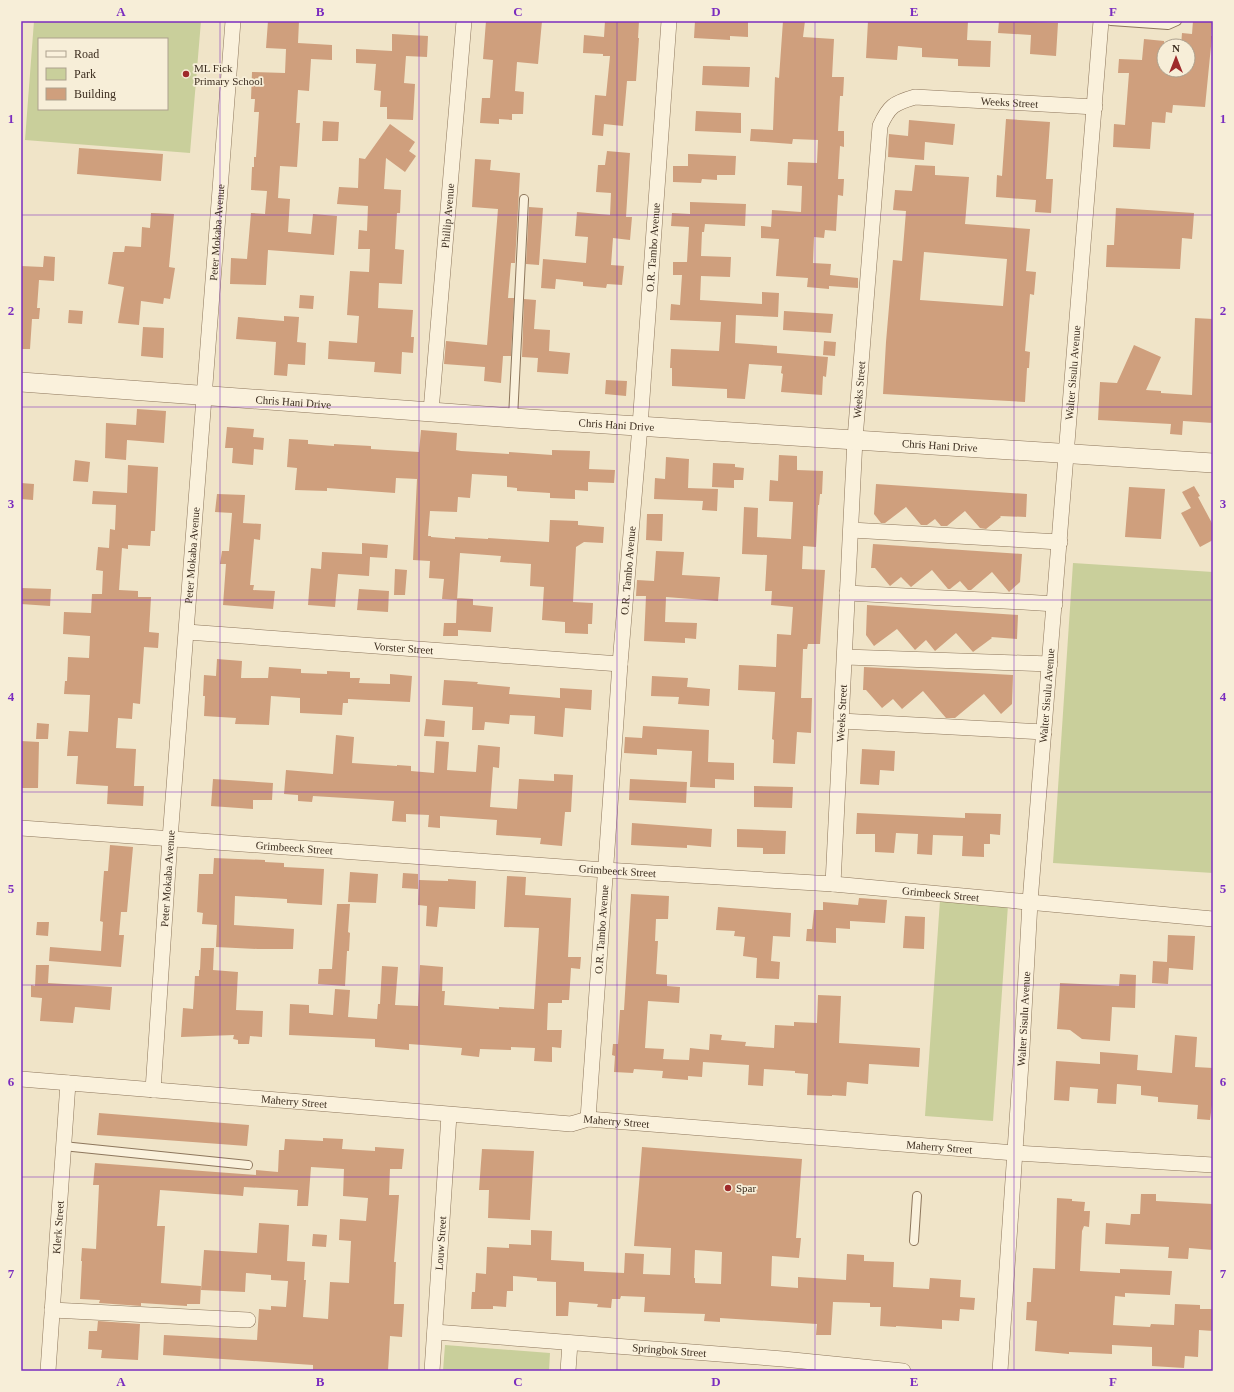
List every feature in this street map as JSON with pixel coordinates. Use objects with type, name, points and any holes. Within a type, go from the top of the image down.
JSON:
[{"type":"street","name":"Peter Mokaba Avenue","points":[[153,1090],[170,839],[233,21]]},
{"type":"street","name":"Phillip Avenue","points":[[431,411],[464,21]]},
{"type":"street","name":"O.R. Tambo Avenue","points":[[588,1119],[620,664],[640,426],[669,21]]},
{"type":"street","name":"Walter Sisulu Avenue","points":[[1000,1371],[1030,902],[1101,21]]},
{"type":"street","name":"Weeks Street","points":[[833,884],[855,439],[877,143],[880,126],[886,112],[899,101],[915,97],[1095,107]]},
{"type":"street","name":"Chris Hani Drive","points":[[21,382],[513,418],[1213,462]]},
{"type":"street","points":[[851,530],[1060,542]]},
{"type":"street","points":[[847,593],[1055,604]]},
{"type":"street","name":"Vorster Street","points":[[187,632],[620,664]]},
{"type":"street","points":[[844,657],[1050,664]]},
{"type":"street","points":[[841,721],[1044,732]]},
{"type":"street","name":"Grimbeeck Street","points":[[21,828],[605,870],[833,884],[1213,919]]},
{"type":"street","name":"Maherry Street","points":[[21,1079],[571,1124],[588,1119],[1015,1153],[1213,1164]]},
{"type":"street","name":"Klerk Street","points":[[48,1371],[68,1083]]},
{"type":"street","name":"Louw Street","points":[[432,1371],[449,1115]]},
{"type":"street","points":[[52,1310],[248,1320]]},
{"type":"street","name":"Springbok Street","points":[[435,1332],[570,1343],[783,1365],[903,1371]]},
{"type":"street","points":[[568,1371],[570,1343]]},
{"type":"lane","points":[[1111,21],[1168,24],[1177,21]]},
{"type":"lane","points":[[513,418],[524,199]]},
{"type":"lane","points":[[63,1146],[248,1165]]},
{"type":"lane","points":[[914,1241],[918,1196]]},
{"type":"green space","points":[[34,21],[201,21],[190,153],[25,140]]},
{"type":"green space","points":[[1073,563],[1213,572],[1213,873],[1053,863]]},
{"type":"green space","points":[[940,900],[1008,905],[993,1121],[925,1116]]},
{"type":"green space","points":[[445,1345],[550,1353],[549,1371],[443,1371]]},
{"type":"building","points":[[268,21],[299,21],[298,43],[332,45],[332,60],[311,59],[309,91],[298,90],[296,123],[300,123],[297,167],[280,166],[278,198],[290,199],[288,232],[311,234],[313,214],[337,216],[334,255],[268,250],[266,285],[230,284],[231,258],[247,259],[251,213],[265,214],[267,191],[251,190],[252,167],[254,167],[254,157],[256,157],[259,112],[254,112],[255,99],[251,99],[252,72],[285,73],[286,49],[266,48]]},
{"type":"building","points":[[486,21],[542,21],[538,64],[517,62],[515,91],[524,92],[523,114],[512,114],[512,120],[499,119],[499,124],[480,123],[482,98],[490,98],[493,60],[483,59]]},
{"type":"building","points":[[605,21],[639,21],[639,38],[636,81],[627,81],[623,126],[604,124],[603,136],[592,135],[595,95],[606,96],[610,56],[603,56],[603,54],[583,53],[584,35],[604,37]]},
{"type":"building","points":[[695,21],[748,21],[748,37],[730,36],[730,40],[694,38]]},
{"type":"building","points":[[783,21],[805,21],[803,37],[834,39],[832,77],[844,77],[843,96],[840,96],[838,131],[844,131],[844,147],[840,146],[838,179],[844,179],[843,196],[838,195],[836,231],[825,230],[824,238],[814,237],[813,263],[831,264],[830,275],[858,278],[858,288],[829,286],[829,289],[807,287],[808,278],[776,276],[779,239],[761,238],[761,226],[771,227],[772,210],[801,212],[802,186],[787,185],[788,162],[817,163],[818,140],[793,139],[792,144],[750,141],[751,129],[773,130],[775,77],[779,78]]},
{"type":"building","points":[[868,21],[968,21],[967,40],[991,41],[990,67],[958,66],[958,59],[922,57],[922,48],[898,46],[897,60],[866,58]]},
{"type":"building","points":[[999,21],[1058,23],[1056,56],[1030,54],[1031,35],[998,33]]},
{"type":"building","points":[[1193,21],[1212,21],[1212,36],[1205,107],[1173,105],[1172,113],[1166,112],[1165,123],[1152,122],[1150,149],[1113,147],[1114,124],[1125,125],[1129,73],[1118,73],[1119,59],[1142,60],[1144,39],[1156,40],[1156,78],[1196,78],[1196,38],[1182,38],[1182,33],[1192,34]]},
{"type":"building","points":[[392,34],[428,36],[427,57],[406,56],[404,83],[415,84],[413,120],[387,119],[387,107],[380,107],[381,91],[374,90],[376,64],[356,63],[356,49],[392,51]]},
{"type":"building","points":[[703,66],[750,67],[749,87],[702,85]]},
{"type":"building","points":[[696,111],[741,113],[741,133],[695,131]]},
{"type":"building","points":[[1006,119],[1050,122],[1046,179],[1053,179],[1051,213],[1035,212],[1036,200],[996,197],[997,175],[1002,176]]},
{"type":"building","points":[[909,120],[955,124],[953,145],[925,142],[924,160],[888,157],[889,134],[908,136]]},
{"type":"building","points":[[323,121],[339,122],[338,141],[322,141]]},
{"type":"building","points":[[390,124],[415,142],[409,151],[416,156],[405,172],[386,158],[384,189],[401,190],[400,213],[397,213],[395,249],[404,250],[402,284],[379,283],[378,308],[413,310],[411,337],[414,337],[413,353],[402,352],[401,374],[374,372],[375,362],[328,359],[329,341],[357,343],[359,316],[347,315],[350,271],[369,272],[370,249],[358,249],[359,230],[367,231],[368,206],[337,204],[339,187],[358,188],[359,158],[365,159]]},
{"type":"building","points":[[79,148],[163,154],[161,181],[77,174]]},
{"type":"building","points":[[607,151],[630,153],[626,217],[632,217],[630,240],[613,238],[611,265],[624,266],[622,285],[607,284],[606,288],[583,286],[583,282],[556,279],[555,289],[541,288],[543,259],[586,263],[588,237],[575,236],[577,212],[610,215],[611,193],[596,192],[598,165],[605,165]]},
{"type":"building","points":[[688,154],[736,156],[735,175],[717,175],[717,180],[702,179],[701,183],[673,182],[673,166],[688,166]]},
{"type":"building","points":[[475,159],[491,160],[490,170],[520,173],[515,263],[511,263],[508,298],[514,298],[511,356],[503,356],[501,383],[484,381],[485,367],[444,364],[446,341],[487,345],[498,209],[472,207]]},
{"type":"building","points":[[915,165],[935,166],[935,175],[969,177],[965,224],[1030,229],[1026,271],[1036,272],[1034,295],[1030,294],[1025,351],[1030,352],[1029,368],[1027,368],[1025,402],[883,394],[893,260],[902,261],[906,211],[893,210],[895,190],[912,191]],"holes":[[[924,252],[1007,259],[1003,306],[920,300]]]},
{"type":"building","points":[[690,202],[746,204],[745,226],[705,224],[704,232],[702,232],[701,256],[731,257],[730,277],[701,276],[700,300],[762,304],[762,292],[779,293],[778,317],[736,315],[735,343],[777,346],[777,353],[828,357],[826,377],[823,376],[822,395],[781,392],[783,374],[781,373],[782,366],[749,364],[745,399],[727,398],[727,389],[672,386],[672,368],[670,368],[671,349],[719,351],[721,322],[670,320],[671,304],[680,305],[682,275],[673,275],[673,262],[687,262],[689,227],[671,226],[672,213],[690,214]]},
{"type":"building","points":[[529,207],[543,208],[539,265],[526,264]]},
{"type":"building","points":[[1116,208],[1194,213],[1192,239],[1182,238],[1180,269],[1106,267],[1107,245],[1114,245]]},
{"type":"building","points":[[151,213],[174,214],[169,267],[175,268],[170,299],[164,298],[163,304],[141,301],[139,325],[118,323],[124,287],[108,284],[113,252],[124,252],[125,246],[141,247],[142,227],[150,228]]},
{"type":"building","points":[[44,256],[55,257],[54,281],[39,280],[37,308],[40,308],[39,319],[32,319],[30,349],[21,349],[21,266],[43,267]]},
{"type":"building","points":[[300,295],[314,296],[313,309],[299,308]]},
{"type":"building","points":[[524,299],[536,300],[534,329],[550,330],[549,351],[570,353],[568,374],[537,372],[538,358],[522,357]]},
{"type":"building","points":[[69,310],[83,311],[82,324],[68,323]]},
{"type":"building","points":[[784,311],[833,314],[831,333],[783,330]]},
{"type":"building","points":[[284,316],[299,317],[297,342],[306,343],[305,365],[288,364],[287,376],[274,375],[276,342],[236,339],[238,317],[284,321]]},
{"type":"building","points":[[1195,318],[1213,319],[1213,423],[1183,421],[1182,435],[1170,434],[1171,424],[1098,420],[1100,382],[1117,383],[1134,345],[1161,357],[1146,390],[1161,391],[1161,393],[1192,395]]},
{"type":"building","points":[[143,327],[164,328],[163,358],[141,356]]},
{"type":"building","points":[[824,341],[836,342],[835,356],[823,355]]},
{"type":"building","points":[[606,380],[627,381],[626,396],[605,394]]},
{"type":"building","points":[[137,409],[166,411],[164,443],[127,440],[126,460],[105,458],[106,423],[136,425]]},
{"type":"building","points":[[227,427],[254,429],[253,437],[264,438],[263,450],[254,449],[253,465],[232,463],[233,448],[225,448]]},
{"type":"building","points":[[421,430],[457,433],[456,450],[461,451],[552,455],[552,450],[590,451],[589,469],[615,470],[614,483],[588,482],[588,491],[575,490],[575,499],[550,498],[550,493],[517,491],[517,488],[507,487],[507,476],[472,474],[470,498],[458,497],[457,512],[430,511],[428,536],[431,537],[455,539],[455,537],[488,538],[549,542],[550,520],[578,521],[578,525],[604,527],[603,543],[584,542],[576,547],[573,602],[593,603],[592,624],[588,624],[588,634],[565,633],[565,622],[542,620],[544,587],[530,586],[531,564],[500,562],[501,556],[460,553],[457,600],[442,599],[444,579],[429,578],[430,561],[413,560],[417,479],[396,478],[395,493],[327,488],[327,491],[295,490],[297,468],[287,467],[289,439],[308,440],[308,444],[371,446],[371,449],[419,452]]},
{"type":"building","points":[[779,455],[797,456],[797,470],[823,471],[822,494],[820,494],[818,505],[816,547],[803,546],[802,569],[825,570],[820,644],[808,644],[807,649],[803,649],[801,698],[812,698],[811,733],[797,732],[795,764],[773,763],[774,740],[772,739],[775,692],[738,690],[739,665],[776,667],[777,634],[791,635],[793,607],[771,605],[772,591],[765,591],[767,555],[742,554],[744,507],[758,508],[757,537],[791,539],[793,502],[769,501],[770,480],[778,481]]},
{"type":"building","points":[[666,457],[689,459],[688,488],[718,489],[717,511],[702,510],[703,501],[654,499],[655,478],[665,479]]},
{"type":"building","points":[[75,460],[90,462],[88,482],[73,481]]},
{"type":"building","points":[[713,463],[735,464],[735,467],[744,468],[743,480],[734,480],[734,488],[712,487]]},
{"type":"building","points":[[128,465],[158,467],[155,531],[151,531],[150,546],[128,545],[128,549],[122,548],[119,590],[138,591],[138,597],[151,597],[149,632],[159,633],[158,648],[144,647],[140,704],[133,703],[132,719],[118,718],[116,748],[136,749],[134,786],[144,786],[143,806],[107,804],[108,786],[76,784],[78,756],[67,756],[69,731],[88,732],[90,695],[64,694],[65,681],[67,681],[68,657],[89,658],[90,636],[63,634],[64,612],[91,613],[92,594],[102,594],[103,571],[96,570],[98,547],[109,548],[110,529],[115,530],[116,505],[92,504],[93,491],[127,493]]},
{"type":"building","points":[[21,483],[34,484],[33,500],[21,499]]},
{"type":"building","points":[[876,484],[1027,494],[1026,517],[1000,516],[1001,517],[986,529],[980,528],[965,511],[947,526],[941,526],[935,519],[927,525],[921,525],[906,507],[885,523],[881,523],[874,514]]},
{"type":"building","points":[[1194,486],[1200,496],[1198,497],[1213,525],[1213,540],[1200,547],[1181,513],[1191,508],[1182,492]]},
{"type":"building","points":[[1129,487],[1165,489],[1161,539],[1125,537]]},
{"type":"building","points":[[217,494],[245,495],[243,523],[261,524],[260,540],[254,539],[250,585],[254,585],[253,590],[275,591],[273,609],[223,605],[226,564],[220,564],[222,551],[229,551],[232,513],[215,512]]},
{"type":"building","points":[[647,514],[663,514],[662,541],[646,540]]},
{"type":"building","points":[[362,543],[388,545],[387,558],[370,557],[369,576],[338,574],[335,607],[308,605],[311,568],[321,569],[322,552],[362,554]]},
{"type":"building","points":[[873,544],[1022,554],[1020,582],[1009,592],[992,572],[971,590],[968,590],[960,581],[948,589],[932,570],[911,587],[901,577],[890,586],[875,568],[871,568]]},
{"type":"building","points":[[656,551],[684,552],[682,575],[720,577],[718,601],[666,597],[665,622],[697,623],[696,639],[685,638],[685,643],[644,641],[646,596],[636,596],[637,580],[654,581]]},
{"type":"building","points":[[395,569],[407,570],[405,595],[394,595]]},
{"type":"building","points":[[21,588],[51,589],[50,606],[21,604]]},
{"type":"building","points":[[359,589],[389,591],[388,612],[357,610]]},
{"type":"building","points":[[457,598],[473,599],[473,605],[493,607],[491,632],[458,630],[458,636],[443,636],[444,623],[456,623]]},
{"type":"building","points":[[867,605],[1018,615],[1017,639],[991,637],[992,638],[973,652],[956,633],[935,651],[926,640],[915,650],[897,629],[874,646],[866,635]]},
{"type":"building","points":[[217,659],[242,661],[241,678],[268,678],[269,667],[301,669],[301,673],[327,674],[327,671],[350,672],[350,678],[360,678],[359,683],[390,684],[390,674],[412,676],[410,702],[348,699],[348,703],[343,703],[342,715],[300,713],[300,698],[271,696],[269,725],[235,724],[236,718],[204,716],[204,675],[216,676]]},
{"type":"building","points":[[864,667],[1013,675],[1012,704],[1001,714],[984,694],[955,718],[946,718],[923,691],[902,709],[893,699],[882,708],[866,690],[863,690]]},
{"type":"building","points":[[652,676],[688,678],[687,687],[710,689],[709,706],[678,704],[679,697],[651,696]]},
{"type":"building","points":[[444,680],[478,682],[477,684],[510,687],[509,694],[560,698],[560,688],[592,690],[591,710],[565,708],[563,737],[534,734],[535,716],[510,715],[509,724],[485,722],[484,730],[472,730],[473,707],[442,705]]},
{"type":"building","points":[[426,719],[445,721],[444,737],[424,736]]},
{"type":"building","points":[[37,723],[49,724],[48,739],[36,739]]},
{"type":"building","points":[[643,726],[709,730],[708,762],[734,763],[734,780],[715,779],[715,788],[690,787],[692,751],[657,749],[657,755],[624,753],[625,737],[642,738]]},
{"type":"building","points":[[336,735],[354,737],[352,763],[411,766],[411,771],[434,773],[436,741],[449,742],[447,770],[476,772],[478,745],[500,747],[499,768],[493,767],[490,807],[517,809],[519,779],[554,781],[554,774],[573,775],[571,812],[565,812],[562,846],[540,844],[541,838],[496,835],[497,820],[440,816],[440,828],[428,827],[429,815],[406,814],[406,822],[392,821],[394,801],[313,796],[312,802],[298,801],[298,795],[284,794],[286,770],[333,774]]},
{"type":"building","points":[[21,741],[39,742],[38,788],[21,788]]},
{"type":"building","points":[[862,749],[895,751],[894,771],[880,770],[879,785],[860,784]]},
{"type":"building","points":[[213,779],[273,783],[272,800],[253,800],[253,809],[211,806]]},
{"type":"building","points":[[630,779],[687,782],[686,803],[629,800]]},
{"type":"building","points":[[754,786],[793,787],[792,808],[754,807]]},
{"type":"building","points":[[857,813],[965,818],[965,813],[1001,814],[1000,835],[990,834],[990,844],[984,844],[984,857],[962,856],[963,836],[933,835],[932,855],[917,854],[918,834],[896,833],[894,853],[875,852],[875,834],[856,834]]},
{"type":"building","points":[[632,823],[712,829],[711,847],[687,845],[687,848],[631,845]]},
{"type":"building","points":[[737,829],[786,831],[785,854],[763,854],[763,848],[737,847]]},
{"type":"building","points":[[110,845],[133,847],[127,912],[121,912],[119,935],[124,935],[121,967],[49,961],[50,947],[101,951],[103,922],[100,921],[104,871],[108,871]]},
{"type":"building","points":[[214,858],[265,860],[265,862],[284,863],[284,867],[324,869],[322,905],[287,903],[287,899],[235,896],[234,925],[294,929],[293,949],[216,947],[217,925],[202,924],[203,913],[197,912],[199,874],[213,874]]},
{"type":"building","points":[[350,872],[378,874],[376,903],[348,902]]},
{"type":"building","points":[[403,873],[418,874],[418,889],[402,888]]},
{"type":"building","points":[[507,876],[526,877],[525,895],[571,898],[568,957],[581,957],[580,969],[571,968],[569,1000],[562,1000],[562,1003],[548,1003],[547,1030],[562,1030],[561,1048],[552,1047],[552,1062],[534,1061],[535,1048],[511,1047],[511,1050],[480,1049],[479,1057],[461,1055],[462,1048],[409,1044],[409,1050],[375,1047],[375,1039],[289,1035],[290,1004],[309,1005],[309,1013],[333,1015],[335,989],[350,990],[348,1017],[377,1019],[378,1004],[380,1004],[382,966],[398,967],[395,1005],[418,1006],[420,965],[443,967],[442,991],[445,991],[444,1005],[499,1009],[499,1007],[534,1009],[539,928],[504,927]]},
{"type":"building","points":[[448,879],[476,881],[475,909],[439,907],[437,927],[426,926],[427,906],[418,905],[419,880],[448,881]]},
{"type":"building","points":[[631,894],[669,896],[668,919],[656,919],[655,941],[658,941],[656,974],[667,975],[667,986],[680,987],[679,1003],[648,1001],[645,1048],[664,1049],[663,1059],[689,1060],[690,1048],[709,1050],[710,1034],[722,1035],[721,1040],[746,1042],[745,1046],[774,1048],[775,1025],[794,1026],[794,1022],[817,1023],[818,995],[841,996],[839,1043],[920,1048],[919,1067],[869,1064],[868,1084],[847,1082],[846,1096],[807,1095],[808,1074],[795,1073],[795,1071],[764,1069],[763,1086],[748,1085],[749,1065],[703,1062],[702,1077],[688,1076],[688,1080],[662,1078],[663,1071],[634,1069],[633,1073],[614,1072],[615,1056],[612,1055],[613,1044],[618,1044],[620,1010],[624,1010]]},
{"type":"building","points":[[859,898],[887,900],[885,923],[850,921],[850,929],[836,928],[836,943],[806,941],[807,929],[812,929],[814,910],[823,910],[823,902],[858,905]]},
{"type":"building","points":[[337,904],[350,904],[348,932],[350,933],[349,951],[347,951],[345,986],[318,984],[319,969],[332,969]]},
{"type":"building","points":[[718,907],[791,913],[790,937],[773,936],[771,961],[780,962],[779,979],[756,978],[757,958],[743,956],[745,937],[734,936],[735,931],[716,930]]},
{"type":"building","points":[[905,916],[925,917],[924,949],[903,948]]},
{"type":"building","points":[[37,922],[49,922],[48,936],[36,935]]},
{"type":"building","points":[[1168,935],[1195,936],[1193,970],[1169,968],[1168,984],[1152,983],[1153,961],[1167,962]]},
{"type":"building","points":[[201,948],[214,948],[213,970],[238,972],[236,1010],[263,1011],[262,1037],[250,1036],[249,1044],[238,1044],[238,1040],[233,1039],[234,1035],[181,1037],[183,1008],[193,1009],[195,976],[199,976]]},
{"type":"building","points":[[36,965],[49,965],[48,983],[112,987],[110,1010],[75,1007],[73,1023],[40,1021],[42,998],[31,997],[31,985],[35,986]]},
{"type":"building","points":[[1120,974],[1136,975],[1135,1008],[1112,1007],[1110,1041],[1082,1039],[1070,1030],[1057,1029],[1060,983],[1119,986]]},
{"type":"building","points":[[1175,1035],[1197,1037],[1195,1067],[1213,1068],[1213,1097],[1210,1120],[1197,1119],[1198,1105],[1158,1102],[1158,1097],[1141,1095],[1141,1086],[1117,1084],[1116,1104],[1097,1103],[1098,1089],[1070,1087],[1069,1101],[1054,1100],[1056,1061],[1100,1064],[1100,1052],[1138,1055],[1137,1070],[1172,1073]]},
{"type":"building","points":[[99,1113],[249,1125],[247,1146],[97,1135]]},
{"type":"building","points":[[323,1138],[343,1139],[342,1149],[375,1151],[375,1147],[404,1149],[402,1169],[390,1169],[389,1195],[399,1195],[394,1262],[396,1262],[394,1304],[404,1304],[402,1337],[390,1336],[388,1371],[313,1370],[313,1365],[163,1355],[164,1335],[257,1340],[259,1309],[271,1310],[271,1306],[286,1307],[288,1281],[271,1280],[271,1275],[246,1273],[245,1292],[201,1290],[204,1250],[257,1253],[259,1223],[289,1225],[287,1261],[305,1262],[304,1280],[306,1280],[303,1317],[328,1319],[330,1282],[349,1283],[351,1241],[339,1240],[340,1219],[366,1221],[368,1198],[343,1196],[344,1169],[311,1167],[308,1206],[297,1206],[298,1190],[244,1187],[243,1196],[160,1190],[157,1226],[165,1226],[161,1283],[201,1286],[200,1304],[187,1304],[187,1306],[141,1303],[141,1306],[99,1303],[100,1300],[80,1299],[82,1248],[96,1249],[99,1185],[93,1185],[95,1163],[256,1175],[256,1170],[278,1172],[279,1150],[284,1150],[285,1139],[323,1141]]},
{"type":"building","points":[[642,1147],[802,1159],[796,1238],[801,1238],[799,1258],[772,1256],[771,1286],[798,1288],[798,1277],[846,1280],[847,1254],[864,1255],[864,1261],[894,1262],[893,1287],[929,1289],[930,1278],[961,1280],[960,1297],[975,1298],[974,1310],[960,1309],[959,1321],[942,1320],[942,1329],[896,1327],[880,1326],[881,1307],[870,1307],[870,1303],[833,1302],[831,1335],[816,1335],[817,1324],[720,1318],[720,1322],[704,1321],[705,1314],[644,1312],[645,1297],[621,1296],[620,1299],[612,1299],[611,1308],[597,1307],[598,1304],[569,1302],[568,1316],[556,1316],[556,1282],[537,1281],[537,1278],[513,1276],[513,1291],[507,1291],[506,1307],[493,1306],[493,1309],[471,1309],[472,1292],[475,1292],[476,1273],[486,1274],[487,1247],[509,1248],[509,1244],[531,1245],[531,1230],[552,1231],[551,1260],[584,1262],[584,1271],[624,1273],[625,1253],[644,1254],[643,1274],[670,1275],[671,1248],[634,1246]],"holes":[[[695,1250],[722,1252],[721,1284],[695,1283]]]},
{"type":"building","points":[[482,1149],[534,1151],[530,1220],[488,1218],[489,1190],[479,1190]]},
{"type":"building","points":[[1141,1194],[1156,1194],[1156,1201],[1213,1204],[1213,1250],[1189,1248],[1188,1259],[1168,1258],[1169,1247],[1105,1244],[1106,1223],[1130,1225],[1131,1214],[1140,1214]]},
{"type":"building","points":[[1057,1198],[1085,1202],[1084,1211],[1090,1211],[1089,1227],[1084,1226],[1082,1231],[1080,1271],[1120,1273],[1120,1269],[1172,1271],[1170,1295],[1125,1293],[1125,1297],[1115,1296],[1113,1325],[1150,1327],[1151,1324],[1174,1325],[1175,1304],[1200,1305],[1200,1309],[1213,1309],[1213,1331],[1199,1330],[1198,1357],[1185,1356],[1184,1368],[1152,1366],[1152,1347],[1112,1345],[1112,1354],[1069,1352],[1069,1354],[1035,1351],[1037,1321],[1026,1320],[1027,1302],[1031,1302],[1033,1268],[1055,1269]]},
{"type":"building","points":[[313,1234],[327,1235],[326,1247],[312,1246]]},
{"type":"building","points":[[98,1321],[140,1324],[138,1360],[101,1358],[102,1350],[88,1349],[89,1331],[97,1331]]},
{"type":"place","name":"ML Fick Primary School","points":[[186,74]]},
{"type":"place","name":"Spar","points":[[728,1188]]}]
